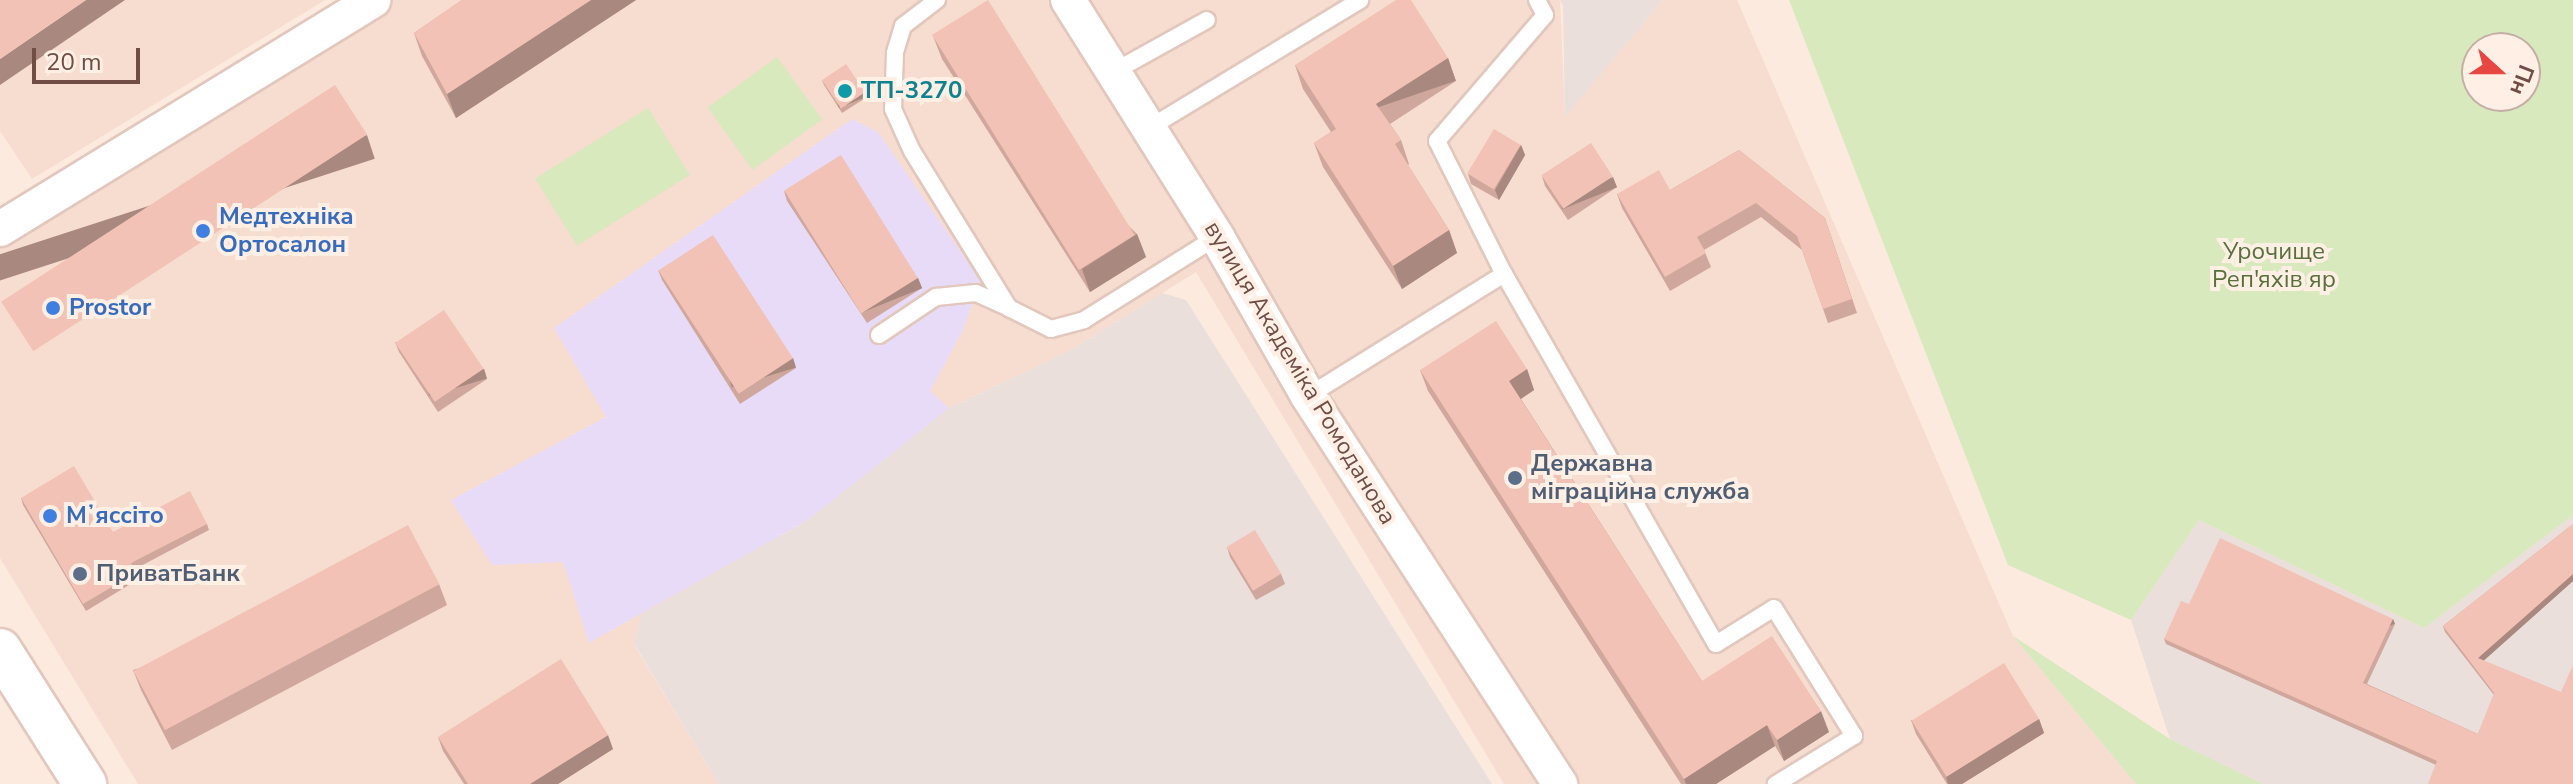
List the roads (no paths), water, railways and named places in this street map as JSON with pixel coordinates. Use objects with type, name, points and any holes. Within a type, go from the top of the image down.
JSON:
[{"type":"street","points":[[0,229],[373,0]]},
{"type":"street","name":"вулиця Академіка Ромоданова","points":[[1068,0],[1217,237],[1308,396],[1560,784]]},
{"type":"street","points":[[0,650],[85,784]]},
{"type":"lane","points":[[937,0],[903,26],[895,53],[893,109],[912,151],[1009,308]]},
{"type":"lane","points":[[1149,128],[1360,0]]},
{"type":"lane","points":[[1537,0],[1545,15],[1437,141],[1504,274],[1716,644],[1774,608],[1854,736],[1776,784]]},
{"type":"lane","points":[[1115,71],[1207,20]]},
{"type":"lane","points":[[879,335],[936,297],[976,293],[1051,329],[1084,320],[1217,237]]},
{"type":"lane","points":[[1308,396],[1504,274]]},
{"type":"place","name":"ТП-3270","points":[[845,91]]},
{"type":"place","name":"Медтехніка Ортосалон","points":[[203,231]]},
{"type":"place","name":"Prostor","points":[[53,308]]},
{"type":"place","name":"Державна міграційна служба","points":[[1515,478]]},
{"type":"place","name":"Мʼяссіто","points":[[50,516]]},
{"type":"place","name":"ПриватБанк","points":[[80,574]]},
{"type":"park label","name":"Урочище Реп'яхів яр","points":[[2274,266]]}]
